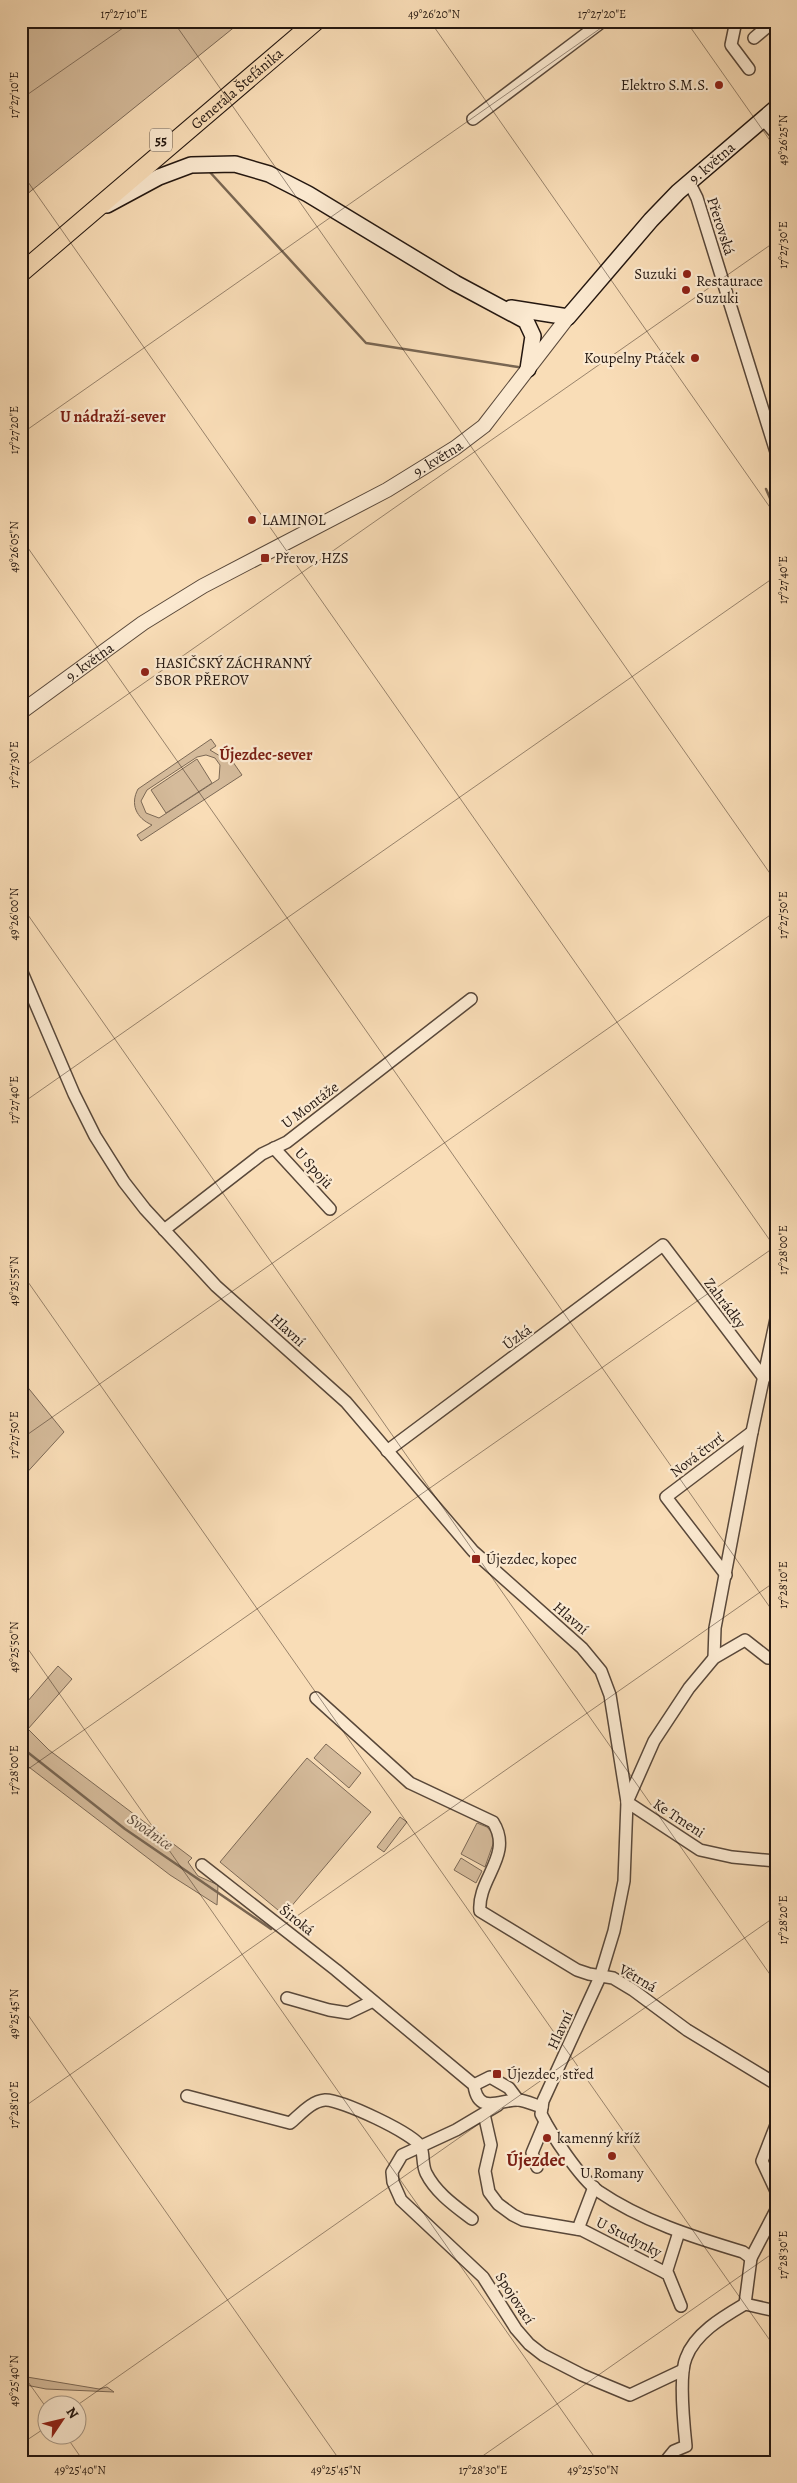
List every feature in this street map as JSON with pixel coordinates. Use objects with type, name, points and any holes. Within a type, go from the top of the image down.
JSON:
[{"type":"main road","name":"Generála Štefánika","points":[[21,260],[301,21]]},
{"type":"main road","name":"Generála Štefánika","points":[[21,272],[316,21]]},
{"type":"main road","name":"9. května","points":[[568,317],[651,220],[689,182],[776,108]]},
{"type":"main road","points":[[90,214],[174,170],[205,163],[235,164],[252,167],[285,181],[487,301],[521,318],[529,325],[533,343],[528,369]]},
{"type":"main road","points":[[487,301],[513,309],[568,317]]},
{"type":"street","points":[[473,119],[603,21]]},
{"type":"street","points":[[736,21],[731,45],[749,69]]},
{"type":"street","points":[[754,38],[774,21]]},
{"type":"street","points":[[763,119],[776,134]]},
{"type":"street","name":"Přerovská","points":[[689,182],[697,198],[737,322],[776,452]]},
{"type":"street","name":"9. května","points":[[21,712],[143,623],[203,586],[387,490],[455,448],[484,426],[568,317]]},
{"type":"street","name":"Hlavní","points":[[21,970],[74,1094],[95,1136],[124,1182],[164,1230],[216,1286],[346,1402],[473,1550],[582,1648],[601,1671],[610,1695],[627,1802],[624,1881],[614,1931],[600,1977],[542,2107]]},
{"type":"street","name":"U Montáže","points":[[164,1230],[262,1154],[287,1142],[471,999]]},
{"type":"street","name":"U Spojů","points":[[274,1148],[330,1209]]},
{"type":"street","name":"Úzká","points":[[387,1450],[544,1336],[663,1245]]},
{"type":"street","name":"Zahrádky","points":[[663,1245],[764,1378]]},
{"type":"street","name":"Nová čtvrť","points":[[714,1658],[716,1628],[752,1432],[776,1319]]},
{"type":"street","name":"Nová čtvrť","points":[[726,1575],[666,1497],[752,1432]]},
{"type":"street","points":[[627,1802],[654,1741],[672,1711],[714,1658],[745,1640],[772,1656]]},
{"type":"street","name":"Větrná","points":[[316,1698],[410,1783],[493,1822],[498,1830],[500,1841],[499,1853],[480,1902],[480,1911],[577,1970],[600,1977],[613,1978],[633,1990],[687,2030],[776,2084]]},
{"type":"street","name":"Ke Tmeni","points":[[627,1802],[700,1850],[732,1857],[776,1861]]},
{"type":"street","name":"Široká","points":[[202,1865],[328,1964],[474,2085],[481,2100],[488,2104],[498,2105]]},
{"type":"street","points":[[287,1998],[328,2010],[348,2012],[372,2002]]},
{"type":"street","points":[[474,2085],[490,2078],[510,2088],[518,2100]]},
{"type":"street","points":[[187,2096],[290,2123],[314,2103],[326,2100],[362,2112],[400,2129],[421,2146],[426,2174],[440,2193],[472,2219]]},
{"type":"street","points":[[498,2105],[518,2100],[542,2107],[541,2114],[545,2122],[562,2148],[594,2187],[638,2214],[679,2232],[743,2252],[751,2258]]},
{"type":"street","name":"Spojovací","points":[[498,2105],[484,2114],[402,2155],[392,2172],[392,2182],[401,2200],[483,2277],[516,2328],[529,2344],[542,2355],[582,2375],[630,2395],[683,2370]]},
{"type":"street","name":"U Studynky","points":[[484,2114],[491,2145],[485,2171],[489,2192],[498,2204],[513,2216],[523,2220],[578,2229],[666,2273],[681,2306]]},
{"type":"street","points":[[538,2167],[532,2153],[545,2122]]},
{"type":"street","points":[[776,2125],[762,2161],[776,2191]]},
{"type":"street","name":"U Studynky","points":[[578,2229],[594,2187]]},
{"type":"street","points":[[745,2304],[751,2258],[776,2210]]},
{"type":"street","name":"U Studynky","points":[[666,2273],[679,2232]]},
{"type":"street","points":[[665,2462],[674,2451],[686,2446],[683,2370],[685,2359],[703,2333],[745,2304],[776,2311]]},
{"type":"shaded area","points":[[35,21],[242,21],[21,199],[21,32]]},
{"type":"shaded area","points":[[211,739],[216,746],[210,750],[220,756],[226,752],[242,775],[141,841],[137,835],[152,825],[142,819],[136,810],[135,800],[138,789]],"holes":[[[206,755],[215,758],[220,765],[219,779],[159,818],[146,813],[141,801],[147,790],[197,757]]]},
{"type":"shaded area","points":[[197,759],[212,783],[166,813],[151,790]]},
{"type":"shaded area","points":[[21,1379],[64,1432],[21,1479]]},
{"type":"shaded area","points":[[58,1666],[72,1679],[28,1729],[49,1750],[192,1858],[188,1862],[198,1876],[218,1885],[217,1905],[170,1875],[21,1761],[21,1709]]},
{"type":"shaded area","points":[[326,1744],[361,1773],[349,1788],[314,1758]]},
{"type":"shaded area","points":[[307,1758],[371,1812],[284,1915],[220,1862]]},
{"type":"shaded area","points":[[400,1817],[407,1822],[384,1852],[377,1847]]},
{"type":"shaded area","points":[[477,1823],[487,1827],[494,1835],[485,1867],[461,1854]]},
{"type":"shaded area","points":[[461,1858],[482,1871],[476,1883],[454,1870]]},
{"type":"shaded area","points":[[21,2376],[99,2389],[107,2387],[114,2392],[46,2389],[21,2384]]},
{"type":"waterway","points":[[208,170],[366,343],[518,367]]},
{"type":"waterway","points":[[766,489],[776,512]]},
{"type":"waterway","name":"Svodnice","points":[[21,1747],[125,1829],[271,1929]]},
{"type":"place","name":"Elektro S.M.S.","points":[[719,85]]},
{"type":"place","name":"Suzuki","points":[[687,274]]},
{"type":"place","name":"Restaurace Suzuki","points":[[686,290]]},
{"type":"place","name":"Koupelny Ptáček","points":[[695,358]]},
{"type":"place","name":"LAMINOL","points":[[252,520]]},
{"type":"place","name":"Přerov, HZS","points":[[265,558]]},
{"type":"place","name":"HASIČSKÝ ZÁCHRANNÝ SBOR PŘEROV","points":[[145,672]]},
{"type":"place","name":"Újezdec, kopec","points":[[476,1559]]},
{"type":"place","name":"Újezdec, střed","points":[[497,2074]]},
{"type":"place","name":"kamenný kříž","points":[[547,2138]]},
{"type":"place","name":"U Romany","points":[[612,2156]]},
{"type":"district","name":"U nádraží-sever","points":[[113,417]]},
{"type":"district","name":"Újezdec-sever","points":[[266,755]]},
{"type":"district","name":"Újezdec","points":[[536,2160]]}]
